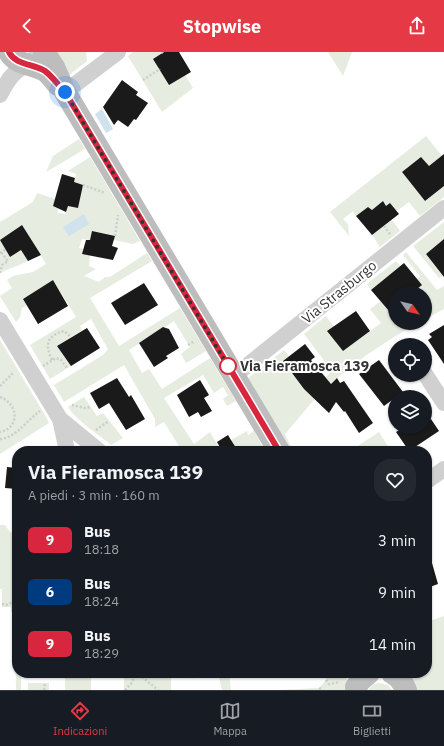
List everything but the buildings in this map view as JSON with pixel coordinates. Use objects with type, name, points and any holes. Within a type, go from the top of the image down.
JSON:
[{"type":"main road","points":[[9,52],[11,56],[18,61],[36,56],[46,72],[65,92],[276,446]]},
{"type":"street","points":[[65,92],[118,52]]},
{"type":"street","points":[[0,95],[6,82],[16,71],[36,56]]},
{"type":"street","name":"Via Strasburgo","points":[[234,376],[444,208]]},
{"type":"street","points":[[0,320],[60,419],[66,446]]},
{"type":"street","points":[[430,382],[444,403]]},
{"type":"street","points":[[60,419],[93,446]]},
{"type":"street","points":[[432,477],[444,469]]},
{"type":"path","points":[[143,80],[160,69]]},
{"type":"path","points":[[83,185],[105,193],[110,197]]},
{"type":"path","points":[[115,236],[118,216],[116,209]]},
{"type":"path","points":[[384,226],[392,238]]},
{"type":"path","points":[[0,273],[2,266],[8,261],[1,253],[6,249]]},
{"type":"path","points":[[52,360],[47,349],[48,341],[56,333],[64,331],[71,337]]},
{"type":"path","points":[[42,366],[56,358],[61,360],[67,368]]},
{"type":"path","points":[[0,386],[14,372]]},
{"type":"path","points":[[0,398],[8,401],[14,408],[15,416],[13,423],[4,431],[0,432]]},
{"type":"path","points":[[72,405],[85,408],[91,407]]},
{"type":"path","points":[[0,440],[5,439],[16,432],[42,409]]},
{"type":"path","points":[[94,431],[109,421]]},
{"type":"path","points":[[2,604],[12,602]]},
{"type":"path","points":[[125,690],[131,684],[134,678]]},
{"type":"path","points":[[143,678],[158,690]]},
{"type":"path","points":[[326,680],[329,684],[357,681]]},
{"type":"path","points":[[44,690],[45,683]]},
{"type":"path","points":[[319,688],[323,690]]},
{"type":"shaded area","points":[[53,52],[86,52],[87,61],[68,76]]},
{"type":"shaded area","points":[[133,52],[164,52],[185,75],[193,88],[162,112],[128,56]]},
{"type":"shaded area","points":[[328,52],[352,52],[343,76]]},
{"type":"shaded area","points":[[426,136],[442,156],[429,166],[402,172],[425,201],[444,186],[444,197],[420,216],[409,202],[397,211],[386,206],[383,201],[372,210],[368,207],[356,216],[353,211],[343,219],[348,224],[349,236],[330,212]]},
{"type":"shaded area","points":[[79,139],[85,149],[46,172],[53,156]]},
{"type":"shaded area","points":[[90,157],[140,241],[133,244],[114,240],[114,236],[92,231],[90,240],[82,239],[79,248],[84,249],[90,255],[89,266],[96,269],[84,276],[99,282],[105,277],[110,277],[147,253],[152,261],[90,298],[119,346],[180,308],[206,351],[186,363],[181,354],[190,347],[174,321],[129,350],[142,373],[149,369],[162,389],[210,358],[236,401],[227,406],[223,399],[228,395],[223,387],[214,393],[203,375],[164,398],[194,444],[210,432],[218,446],[179,446],[164,422],[155,427],[155,419],[124,365],[64,402],[54,385],[103,355],[108,349],[91,319],[80,326],[82,330],[57,346],[71,366],[50,379],[30,345],[76,317],[53,280],[23,299],[27,305],[22,308],[20,317],[16,322],[0,296],[12,288],[7,280],[13,276],[33,272],[46,264],[22,225],[0,240],[0,222],[33,202],[37,193],[55,199],[58,213],[66,214],[68,206],[78,208],[83,185],[74,183],[76,174],[68,171]]},
{"type":"shaded area","points":[[392,220],[400,231],[380,247],[372,235]]},
{"type":"shaded area","points":[[444,222],[444,239],[426,254],[443,276],[439,278],[413,246]]},
{"type":"shaded area","points":[[0,240],[10,257],[21,250],[28,261],[0,273]]},
{"type":"shaded area","points":[[406,252],[437,290],[444,286],[444,309],[432,315],[432,286],[414,286],[420,276],[403,255]]},
{"type":"shaded area","points":[[396,261],[400,266],[371,290],[367,284]]},
{"type":"shaded area","points":[[381,301],[388,310],[388,330],[406,330],[393,338],[388,338],[388,341],[346,370],[323,390],[285,434],[291,446],[286,446],[248,378],[284,350],[289,356],[283,362],[304,389],[323,374],[326,377],[332,371],[304,334],[326,316],[334,327],[328,331],[343,351],[381,323],[370,309]]},
{"type":"shaded area","points":[[0,340],[49,423],[0,454]]},
{"type":"shaded area","points":[[84,397],[97,416],[103,413],[123,438],[111,445],[72,412],[68,407]]},
{"type":"shaded area","points":[[247,431],[248,435],[254,431],[262,446],[235,446],[231,440]]},
{"type":"shaded area","points":[[379,432],[388,446],[358,446]]},
{"type":"shaded area","points":[[0,525],[5,525],[12,533],[12,612],[11,607],[2,607],[2,589],[0,589]]},
{"type":"shaded area","points":[[444,616],[444,690],[415,690],[409,678],[432,678],[432,620]]},
{"type":"shaded area","points":[[16,678],[21,678],[21,690],[16,690]]},
{"type":"shaded area","points":[[65,678],[91,678],[91,690],[65,690]]},
{"type":"shaded area","points":[[124,678],[171,678],[171,690],[124,690]]},
{"type":"shaded area","points":[[219,678],[230,678],[231,690],[222,690]]},
{"type":"shaded area","points":[[326,678],[346,678],[346,690],[279,690],[319,688]]},
{"type":"shaded area","points":[[28,683],[49,683],[49,690],[28,690]]},
{"type":"shaded area","points":[[379,683],[388,685],[392,690],[368,690],[374,684]]},
{"type":"water","points":[[102,109],[113,129],[106,133],[95,114]]},
{"type":"water","points":[[84,214],[89,224],[69,236],[63,227]]},
{"type":"bus line","name":"9","points":[[9,52],[11,56],[18,61],[46,72],[65,92],[276,446]]},
{"type":"place","name":"Via Fieramosca 139","points":[[228,366]]},
{"type":"route","points":[[65,92],[228,366]]}]
